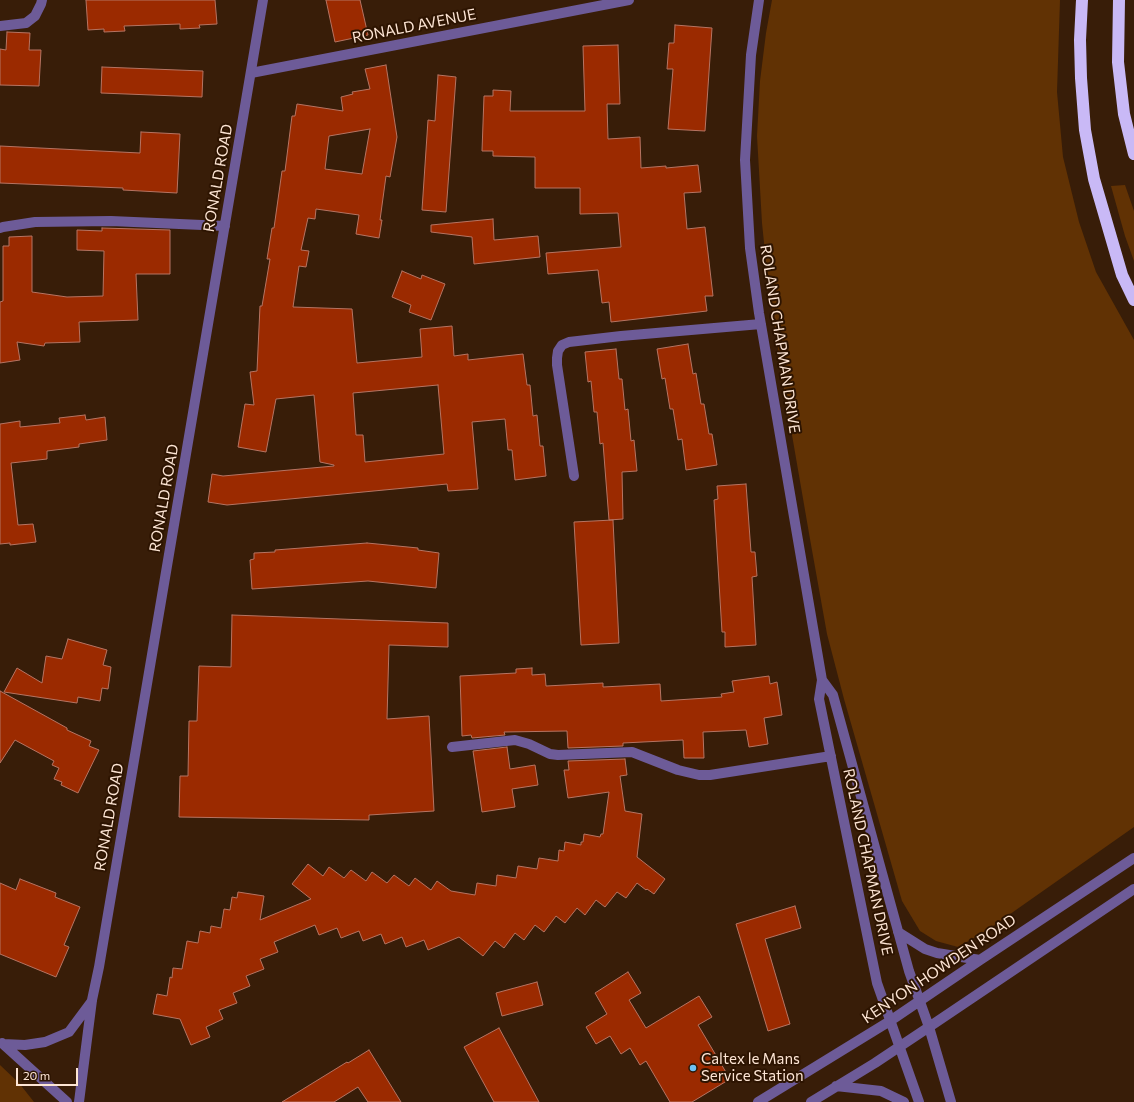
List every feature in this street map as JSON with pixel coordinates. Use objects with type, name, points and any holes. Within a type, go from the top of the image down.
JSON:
[{"type":"highway","points":[[1082,0],[1080,70],[1085,130],[1094,179],[1122,275],[1134,300]]},
{"type":"highway","points":[[1119,0],[1118,62],[1124,114],[1134,154]]},
{"type":"street","points":[[0,26],[26,23],[34,16],[42,0]]},
{"type":"street","name":"RONALD ROAD","points":[[79,1102],[92,1000],[99,967],[263,0]]},
{"type":"street","name":"RONALD AVENUE","points":[[251,72],[629,0]]},
{"type":"street","name":"ROLAND CHAPMAN DRIVE","points":[[759,0],[751,55],[745,160],[750,248],[761,324],[822,680],[819,699],[877,983],[919,1102]]},
{"type":"street","points":[[0,228],[3,226],[35,222],[111,221],[225,226]]},
{"type":"street","points":[[574,476],[557,365],[558,351],[562,345],[569,342],[621,336],[761,324]]},
{"type":"street","name":"ROLAND CHAPMAN DRIVE","points":[[822,680],[833,695],[909,971],[930,1027],[951,1102]]},
{"type":"street","points":[[452,747],[515,740],[530,744],[550,754],[558,755],[632,752],[678,770],[699,775],[710,775],[831,756]]},
{"type":"street","name":"KENYON HOWDEN ROAD","points":[[758,1102],[890,1021],[1134,858]]},
{"type":"street","points":[[811,1102],[900,1047],[1134,889]]},
{"type":"street","points":[[898,932],[924,949],[937,953],[980,960]]},
{"type":"street","name":"RONALD ROAD","points":[[2,1043],[26,1045],[45,1042],[69,1032],[92,1000]]},
{"type":"street","points":[[2,1043],[67,1102]]},
{"type":"street","points":[[836,1086],[880,1091],[904,1102]]},
{"type":"shaded area","points":[[772,0],[1060,0],[1057,92],[1063,157],[1079,222],[1096,272],[1134,340],[1134,827],[986,931],[958,947],[936,941],[920,931],[902,901],[844,699],[827,634],[783,383],[767,272],[762,223],[757,136],[760,81]]},
{"type":"shaded area","points":[[1125,185],[1134,211],[1134,261],[1125,236],[1111,186]]},
{"type":"shaded area","points":[[0,1065],[19,1083],[34,1102],[0,1102]]},
{"type":"building","points":[[86,0],[215,0],[217,24],[199,25],[200,28],[180,29],[180,24],[124,26],[125,31],[104,32],[104,29],[88,30]]},
{"type":"building","points":[[326,0],[360,0],[368,35],[335,42]]},
{"type":"building","points":[[675,25],[712,28],[705,131],[668,129],[673,69],[667,69],[669,43],[674,43]]},
{"type":"building","points":[[7,32],[30,33],[29,50],[41,50],[39,86],[0,85],[0,49],[6,50]]},
{"type":"building","points":[[618,45],[620,104],[607,104],[608,139],[640,137],[641,168],[666,166],[666,168],[698,165],[701,192],[684,193],[687,229],[705,227],[713,296],[705,296],[707,311],[611,322],[609,302],[602,303],[598,270],[548,274],[546,253],[621,247],[618,213],[580,214],[580,188],[535,188],[535,157],[493,156],[493,151],[482,151],[484,96],[493,96],[493,90],[511,91],[510,111],[585,111],[583,46]]},
{"type":"building","points":[[386,65],[397,137],[390,177],[386,176],[379,238],[356,234],[359,215],[316,209],[315,219],[308,218],[301,250],[309,251],[306,267],[299,266],[293,307],[352,309],[357,363],[422,357],[420,329],[452,326],[454,356],[468,354],[468,360],[523,354],[527,385],[530,385],[533,416],[537,415],[540,446],[543,446],[546,476],[515,480],[512,450],[508,450],[505,419],[472,422],[478,489],[448,491],[447,484],[227,505],[208,502],[212,474],[223,476],[334,466],[320,462],[314,395],[276,399],[266,452],[238,447],[245,404],[254,405],[250,372],[257,371],[260,306],[262,306],[270,259],[267,259],[272,228],[274,228],[282,171],[285,171],[292,116],[295,116],[297,104],[343,111],[341,97],[353,94],[352,92],[370,89],[365,69]],"holes":[[[370,129],[362,174],[325,169],[329,136]],[[438,385],[444,454],[365,462],[363,435],[356,435],[353,393]]]},
{"type":"building","points":[[102,67],[203,71],[202,97],[101,93]]},
{"type":"building","points":[[438,75],[456,77],[446,212],[422,210],[428,120],[435,121]]},
{"type":"building","points":[[141,132],[180,134],[177,193],[123,190],[123,188],[0,183],[0,146],[140,153]]},
{"type":"building","points":[[493,219],[494,240],[538,236],[540,257],[474,264],[472,237],[431,232],[431,225]]},
{"type":"building","points":[[102,228],[170,230],[170,274],[136,274],[138,320],[79,322],[80,342],[45,343],[44,346],[17,342],[20,360],[0,363],[0,302],[3,301],[3,246],[9,246],[9,237],[32,236],[32,292],[67,297],[103,296],[104,251],[77,250],[77,230],[102,231]]},
{"type":"building","points":[[402,271],[421,279],[422,275],[445,284],[431,320],[409,312],[411,305],[392,297]]},
{"type":"building","points":[[688,344],[693,374],[696,373],[701,404],[704,404],[709,434],[712,434],[717,465],[686,470],[682,439],[678,440],[673,409],[670,409],[665,378],[662,379],[657,349]]},
{"type":"building","points":[[616,349],[619,379],[622,379],[625,410],[628,409],[631,441],[634,440],[637,471],[622,472],[623,519],[609,520],[603,443],[600,444],[597,412],[594,412],[591,381],[588,382],[585,352]]},
{"type":"building","points":[[85,415],[86,420],[105,417],[107,440],[79,444],[79,447],[47,451],[47,459],[11,463],[18,525],[33,524],[36,542],[10,545],[10,543],[0,544],[0,424],[20,421],[20,427],[60,423],[59,418]]},
{"type":"building","points":[[746,484],[751,552],[755,552],[757,576],[752,577],[756,645],[725,647],[725,632],[722,632],[714,500],[718,499],[717,486]]},
{"type":"building","points":[[613,520],[619,643],[581,645],[574,522]]},
{"type":"building","points":[[367,543],[418,548],[418,550],[439,553],[436,588],[368,581],[252,589],[250,560],[254,559],[254,553]]},
{"type":"building","points":[[232,615],[448,623],[448,647],[389,645],[387,719],[429,716],[434,811],[369,815],[369,820],[179,817],[180,776],[188,776],[189,721],[197,721],[199,666],[231,667]]},
{"type":"building","points":[[68,639],[107,650],[103,665],[111,667],[108,689],[102,688],[100,701],[78,697],[77,703],[4,692],[17,668],[42,683],[46,656],[62,659]]},
{"type":"building","points":[[532,668],[532,675],[545,674],[546,686],[603,683],[603,687],[660,684],[661,701],[722,697],[721,694],[734,692],[732,681],[769,676],[770,684],[777,682],[782,715],[764,718],[768,744],[749,747],[746,730],[703,732],[704,758],[684,758],[683,740],[623,743],[623,746],[568,748],[567,731],[504,732],[505,735],[472,738],[471,735],[462,736],[460,676],[516,673],[516,669]]},
{"type":"building","points":[[0,691],[67,728],[67,730],[91,741],[89,746],[99,750],[78,793],[61,785],[62,782],[54,779],[59,768],[52,765],[54,761],[15,740],[0,763]]},
{"type":"building","points":[[507,747],[510,769],[535,765],[538,785],[512,789],[515,807],[482,812],[473,751]]},
{"type":"building","points":[[625,759],[627,775],[620,776],[625,811],[642,814],[637,857],[665,879],[654,894],[637,883],[626,898],[617,892],[605,907],[596,900],[585,915],[577,908],[565,923],[556,916],[544,932],[535,925],[524,940],[515,933],[504,948],[495,941],[483,956],[459,937],[428,950],[424,940],[406,947],[402,937],[385,944],[381,934],[363,941],[359,931],[341,938],[337,928],[319,935],[315,925],[274,942],[278,952],[260,959],[264,969],[246,976],[250,986],[233,993],[237,1003],[219,1010],[223,1019],[206,1027],[210,1037],[191,1045],[180,1019],[153,1014],[157,994],[167,996],[173,968],[182,969],[187,941],[198,943],[200,931],[210,933],[211,926],[221,928],[224,909],[230,910],[232,897],[237,898],[238,892],[264,896],[260,920],[311,899],[292,884],[308,864],[323,876],[329,867],[344,878],[351,870],[366,881],[372,872],[387,883],[394,875],[409,886],[415,878],[431,890],[437,881],[451,891],[475,895],[477,883],[496,886],[497,875],[516,878],[518,866],[537,869],[539,858],[558,861],[559,850],[564,851],[565,842],[581,845],[584,834],[600,837],[601,834],[603,834],[609,792],[568,798],[564,770],[569,770],[568,761]]},
{"type":"building","points":[[20,879],[56,893],[55,897],[80,907],[64,945],[69,947],[56,977],[0,954],[0,883],[16,890]]},
{"type":"building","points":[[795,906],[801,928],[765,939],[790,1024],[768,1031],[736,924]]},
{"type":"building","points":[[628,972],[641,993],[629,1000],[646,1028],[699,996],[712,1017],[698,1025],[730,1079],[692,1102],[670,1102],[646,1061],[640,1065],[630,1048],[621,1054],[610,1036],[596,1044],[586,1027],[607,1014],[595,993]]},
{"type":"building","points":[[537,982],[543,1005],[502,1016],[496,993]]},
{"type":"building","points":[[499,1028],[539,1102],[494,1102],[464,1047]]},
{"type":"building","points":[[369,1050],[401,1102],[368,1102],[358,1087],[334,1102],[282,1102],[347,1062],[348,1063]]},
{"type":"place","name":"Caltex le Mans Service Station","points":[[693,1068]]}]
